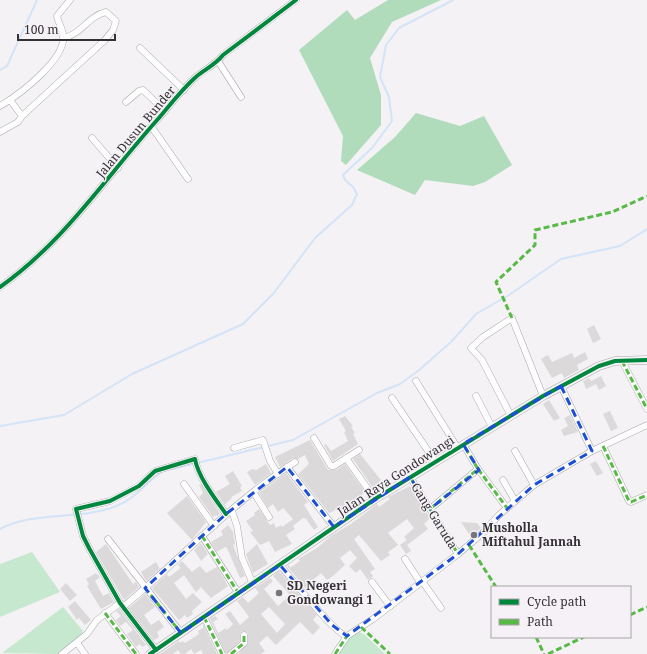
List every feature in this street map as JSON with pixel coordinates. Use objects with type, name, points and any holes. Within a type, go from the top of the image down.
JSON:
[{"type":"street","points":[[0,106],[37,79],[54,60],[63,38],[57,16],[70,0]]},
{"type":"street","name":"Jalan Dusun Bunder","points":[[0,287],[48,248],[89,203],[151,126],[196,77],[218,61],[223,54],[296,0]]},
{"type":"street","points":[[0,132],[18,122],[22,116],[105,40],[113,30],[116,21],[106,12],[97,14],[72,36],[63,38]]},
{"type":"street","points":[[140,48],[184,90]]},
{"type":"street","points":[[218,61],[241,97]]},
{"type":"street","points":[[126,102],[139,91],[143,90],[164,111]]},
{"type":"street","points":[[10,100],[22,116]]},
{"type":"street","points":[[151,126],[188,179]]},
{"type":"street","points":[[92,138],[118,168]]},
{"type":"street","points":[[511,416],[482,360],[471,348],[484,337],[512,318],[544,396]]},
{"type":"street","name":"Jalan Raya Gondowangi","points":[[153,652],[375,499],[435,461],[544,396],[599,366],[622,361],[647,360]]},
{"type":"street","points":[[622,361],[647,409]]},
{"type":"street","points":[[416,381],[460,446],[506,508]]},
{"type":"street","points":[[561,386],[592,451]]},
{"type":"street","points":[[476,396],[492,427]]},
{"type":"street","points":[[392,398],[435,461]]},
{"type":"street","points":[[334,654],[347,636],[390,606],[458,554],[484,532],[506,508],[534,485],[592,451],[647,425]]},
{"type":"street","points":[[314,438],[331,466],[359,450]]},
{"type":"street","points":[[234,448],[261,440],[265,443],[270,460],[278,474]]},
{"type":"street","points":[[603,446],[629,501],[647,495]]},
{"type":"street","points":[[515,451],[534,485]]},
{"type":"street","points":[[346,458],[375,499]]},
{"type":"street","points":[[153,652],[122,604],[89,548],[83,536],[78,513],[126,494],[139,486],[155,471],[195,459],[196,464],[226,514]]},
{"type":"street","points":[[62,654],[77,643],[105,613],[122,604],[145,588],[226,514],[232,511],[295,462]]},
{"type":"street","points":[[287,467],[334,528]]},
{"type":"street","points":[[430,509],[478,469]]},
{"type":"street","name":"Gang Garuda","points":[[410,478],[458,554]]},
{"type":"street","points":[[503,480],[515,501]]},
{"type":"street","points":[[184,484],[214,526]]},
{"type":"street","points":[[254,493],[270,517]]},
{"type":"street","points":[[232,511],[237,526],[242,558],[253,584]]},
{"type":"street","points":[[202,536],[239,594]]},
{"type":"street","points":[[108,539],[181,633]]},
{"type":"street","points":[[405,559],[441,608]]},
{"type":"street","points":[[280,565],[332,625],[344,636],[347,636]]},
{"type":"street","points":[[372,582],[390,606]]},
{"type":"street","points":[[105,613],[136,654]]},
{"type":"street","points":[[204,617],[222,654]]},
{"type":"street","points":[[231,654],[244,643],[244,636]]},
{"type":"street","points":[[77,643],[85,654]]},
{"type":"highlighted area","points":[[561,386],[592,451],[534,485],[458,554],[347,636],[332,625],[280,565],[181,633],[145,588],[226,514],[287,467],[334,527],[410,477],[430,509],[479,470],[463,444]]},
{"type":"green space","points":[[388,0],[441,0],[392,22],[370,58],[381,95],[381,125],[346,165],[341,161],[343,136],[299,50],[347,10],[355,20]]},
{"type":"green space","points":[[416,113],[460,126],[484,116],[512,165],[485,182],[473,186],[425,180],[415,195],[357,170],[395,137]]},
{"type":"green space","points":[[32,552],[60,592],[0,617],[0,564]]},
{"type":"green space","points":[[63,607],[83,631],[79,639],[58,654],[2,653]]},
{"type":"green space","points":[[359,632],[364,634],[385,654],[337,654],[351,635]]},
{"type":"building","points":[[594,325],[601,339],[593,343],[587,329]]},
{"type":"building","points":[[585,352],[588,359],[577,365],[579,370],[564,378],[562,373],[552,378],[541,359],[548,355],[552,362],[572,353],[574,358]]},
{"type":"building","points":[[601,376],[606,386],[599,390],[596,384],[586,389],[583,381],[589,378],[591,381]]},
{"type":"building","points":[[549,400],[560,418],[554,421],[543,404]]},
{"type":"building","points":[[610,411],[618,428],[611,431],[603,414]]},
{"type":"building","points":[[570,415],[578,432],[564,436],[561,430],[568,426],[564,418]]},
{"type":"building","points":[[345,416],[353,426],[351,427],[355,433],[353,434],[358,444],[333,461],[324,445],[326,444],[331,451],[348,441],[344,432],[346,431],[339,419]]},
{"type":"building","points":[[310,440],[328,470],[336,470],[345,464],[365,492],[342,510],[340,508],[329,513],[298,474],[309,464],[305,455],[298,459],[293,458],[280,467],[275,457]]},
{"type":"building","points":[[360,454],[381,480],[373,488],[353,459]]},
{"type":"building","points":[[596,461],[603,473],[597,476],[590,464]]},
{"type":"building","points":[[266,464],[271,473],[255,485],[247,472],[252,469],[256,470]]},
{"type":"building","points":[[233,471],[242,486],[240,488],[242,491],[231,497],[232,498],[225,504],[227,508],[216,492],[230,484],[225,476]]},
{"type":"building","points":[[286,473],[308,502],[304,505],[318,527],[314,530],[306,519],[303,518],[293,526],[295,529],[286,535],[292,544],[275,552],[269,541],[260,545],[250,532],[253,531],[246,521],[255,515],[254,513],[259,509],[270,525],[274,523],[276,528],[281,525],[282,527],[293,519],[283,508],[278,512],[273,504],[268,508],[259,493]]},
{"type":"building","points":[[201,484],[220,514],[217,516],[216,515],[213,517],[199,497],[203,493],[199,485]]},
{"type":"building","points":[[410,486],[430,518],[424,524],[428,529],[407,545],[411,551],[406,554],[400,545],[407,540],[404,537],[414,528],[407,519],[388,533],[398,545],[388,552],[390,555],[381,561],[359,535],[354,539],[375,569],[370,572],[373,576],[368,580],[360,569],[356,573],[349,566],[357,558],[350,550],[340,558],[345,565],[333,576],[327,580],[321,573],[313,580],[315,582],[306,589],[287,566],[289,565],[290,568],[300,561],[298,559],[317,548],[332,535],[351,524],[377,504],[379,507],[390,499],[388,497]]},
{"type":"building","points":[[187,496],[206,522],[192,540],[167,513]]},
{"type":"building","name":"Musholla Miftahul Jannah","points":[[461,522],[477,523],[481,528],[471,537]]},
{"type":"building","points":[[228,525],[233,532],[235,544],[233,545],[245,576],[240,578],[227,548],[225,547],[217,552],[211,542],[223,535],[221,531]]},
{"type":"building","points":[[201,543],[208,554],[201,561],[194,550]]},
{"type":"building","points":[[106,544],[133,584],[136,582],[139,587],[124,600],[96,552]]},
{"type":"building","points":[[257,544],[268,564],[253,573],[246,554]]},
{"type":"building","points":[[182,561],[192,572],[200,566],[206,573],[217,567],[228,586],[211,598],[201,587],[196,592],[184,575],[174,583],[186,599],[193,593],[202,602],[192,611],[193,614],[187,618],[185,615],[179,620],[152,588],[167,574],[169,577],[181,568],[178,565]]},
{"type":"building","points":[[156,562],[160,569],[146,581],[141,572]]},
{"type":"building","points":[[279,571],[317,615],[313,620],[320,627],[313,635],[300,622],[276,645],[267,636],[259,643],[265,651],[261,654],[238,654],[248,643],[248,633],[242,631],[240,641],[226,654],[210,619],[215,616],[218,619],[213,622],[218,633],[226,628],[227,630],[233,624],[225,614],[230,611],[240,625],[249,617],[237,601],[243,597],[248,603],[259,593],[255,588],[270,578],[273,581],[264,589],[278,606],[290,595],[273,576]],"holes":[[[269,607],[285,624],[277,633],[261,614]]]},
{"type":"building","points":[[96,573],[100,577],[95,581],[103,596],[109,593],[114,602],[101,609],[87,586],[89,584],[86,579]]},
{"type":"building","points":[[66,583],[77,595],[70,601],[60,589]]},
{"type":"building","points":[[145,594],[155,607],[144,615],[151,625],[159,620],[164,627],[157,632],[159,637],[154,640],[129,608]]},
{"type":"building","points":[[75,601],[91,620],[85,625],[79,618],[77,620],[68,607]]},
{"type":"building","points":[[119,609],[146,645],[142,647],[140,644],[136,647],[127,634],[133,630],[126,622],[120,626],[116,620],[121,616],[116,611]]},
{"type":"building","points":[[203,624],[217,654],[203,654],[201,650],[194,654],[191,649],[185,654],[181,654],[178,650],[173,654],[160,654],[179,641],[180,643],[183,641],[185,643],[199,634],[198,631],[203,628]]},
{"type":"waterway","points":[[0,70],[7,66],[37,0]]},
{"type":"waterway","points":[[0,426],[64,415],[132,374],[243,324],[273,294],[315,238],[352,205],[357,194],[353,187],[345,180],[343,175],[372,148],[392,121],[389,97],[380,77],[386,45],[399,28],[453,0]]},
{"type":"waterway","points":[[172,469],[293,440],[377,393],[400,384],[418,371],[451,342],[476,314],[509,295],[561,259],[620,246],[647,229]]},
{"type":"waterway","points":[[0,529],[13,523],[27,520],[100,511],[114,507],[128,500],[163,471]]},
{"type":"marked path","points":[[512,318],[496,282],[535,245],[535,230],[612,212],[647,196]]},
{"type":"marked path","points":[[622,361],[647,409]]},
{"type":"marked path","points":[[430,509],[478,469],[463,444]]},
{"type":"marked path","points":[[603,446],[629,501],[631,502],[647,495]]},
{"type":"marked path","points":[[478,469],[507,508]]},
{"type":"marked path","points":[[410,477],[458,554]]},
{"type":"marked path","points":[[202,536],[239,594]]},
{"type":"marked path","points":[[469,545],[495,586]]},
{"type":"marked path","points":[[145,588],[181,633]]},
{"type":"marked path","points":[[631,615],[647,607]]},
{"type":"marked path","points":[[105,613],[136,654]]},
{"type":"marked path","points":[[204,617],[222,654]]},
{"type":"marked path","points":[[361,627],[390,654]]},
{"type":"marked path","points":[[231,654],[244,643],[244,635]]},
{"type":"marked path","points":[[335,654],[347,636]]},
{"type":"marked path","points":[[536,638],[544,654]]},
{"type":"marked path","points":[[548,654],[582,638]]},
{"type":"cycle path","points":[[0,287],[44,250],[84,208],[139,141],[197,76],[296,0]]},
{"type":"cycle path","points":[[150,654],[375,499],[543,396],[599,366],[615,361],[647,360]]},
{"type":"cycle path","points":[[156,650],[120,603],[83,536],[76,509],[110,501],[139,486],[155,471],[195,459],[203,481],[226,514]]},
{"type":"place","name":"Musholla Miftahul Jannah","points":[[474,535]]},
{"type":"place","name":"SD Negeri Gondowangi 1","points":[[279,593]]}]
